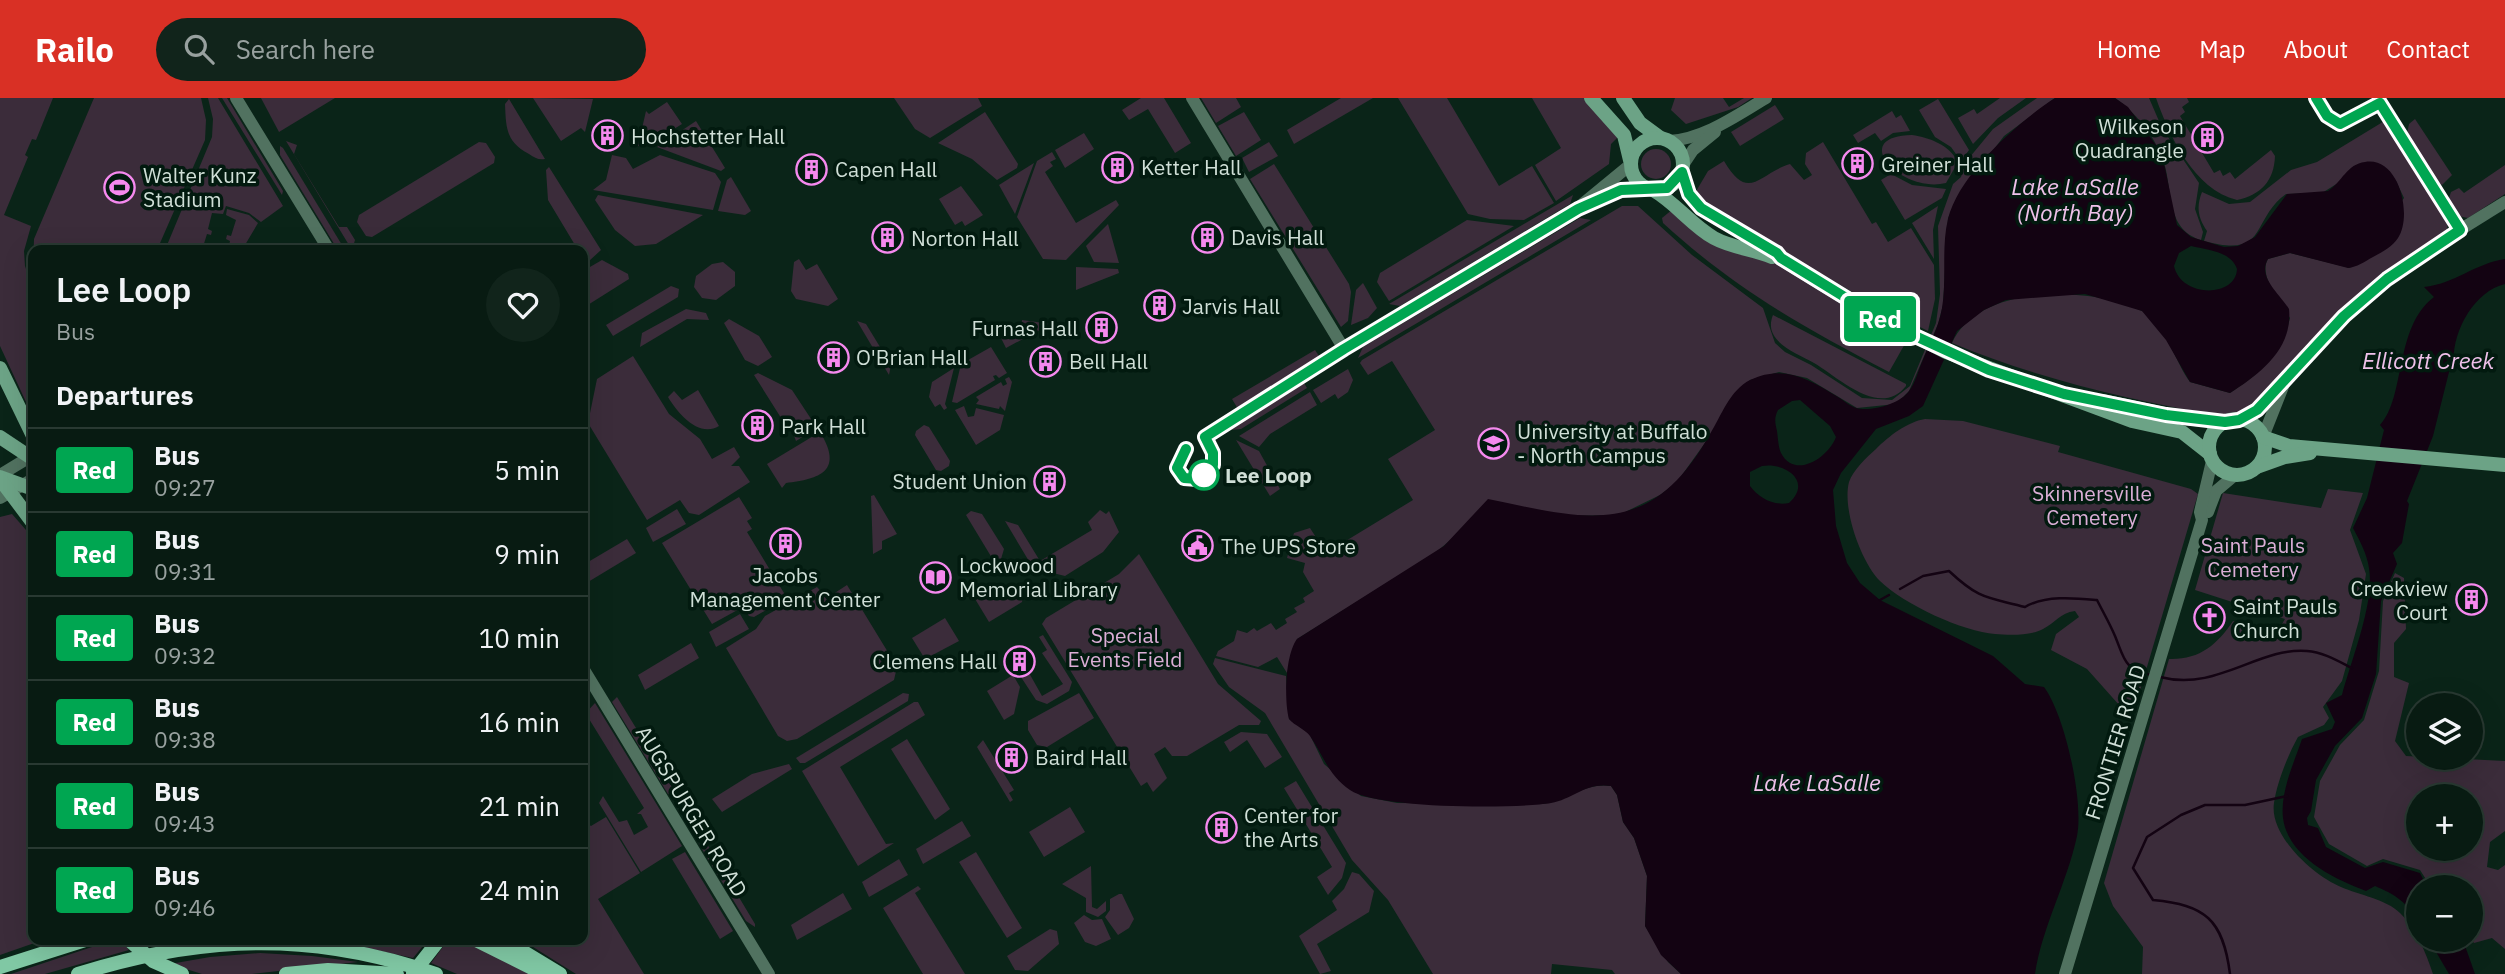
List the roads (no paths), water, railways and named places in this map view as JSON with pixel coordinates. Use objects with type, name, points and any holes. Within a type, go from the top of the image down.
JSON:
[{"type":"main road","points":[[1591,98],[1624,135],[1634,178],[1671,201],[1696,226],[1714,238],[1781,258],[1907,333],[1969,362],[2064,394],[2132,421],[2182,432],[2223,472],[2245,474],[2257,467],[2321,448]]},
{"type":"main road","points":[[1623,98],[1640,123],[1679,150],[1689,194],[1696,204],[1781,258]]},
{"type":"main road","points":[[1630,163],[1635,148],[1641,142],[1664,139]]},
{"type":"main road","points":[[1649,189],[1671,186],[1682,168]]},
{"type":"main road","points":[[0,368],[28,426]]},
{"type":"main road","points":[[2064,394],[2166,415],[2252,424],[2263,437],[2285,445],[2503,463]]},
{"type":"main road","points":[[2211,458],[2211,437],[2232,421]]},
{"type":"main road","points":[[0,437],[28,454]]},
{"type":"main road","points":[[2257,467],[2264,451],[2263,437]]},
{"type":"main road","points":[[28,484],[0,477],[5,495],[28,518]]},
{"type":"main road","points":[[53,949],[62,945]]},
{"type":"main road","points":[[0,967],[67,945]]},
{"type":"main road","points":[[135,945],[153,961],[182,974]]},
{"type":"main road","points":[[78,974],[177,948],[226,945]]},
{"type":"main road","points":[[299,945],[372,954],[436,974]]},
{"type":"main road","points":[[412,974],[435,945]]},
{"type":"main road","points":[[486,945],[544,974]]},
{"type":"main road","points":[[512,945],[560,974]]},
{"type":"main road","points":[[286,974],[328,970],[397,974]]},
{"type":"street","points":[[236,98],[326,245]]},
{"type":"street","points":[[1192,98],[1344,349],[1578,209],[1621,190],[1649,189]]},
{"type":"street","points":[[1664,139],[1684,139],[1726,122],[1766,98]]},
{"type":"street","points":[[1682,168],[1693,150],[1726,122]]},
{"type":"street","points":[[1578,209],[1630,163]]},
{"type":"street","points":[[2232,421],[2257,410],[2284,384],[2344,316],[2387,279],[2505,202]]},
{"type":"street","points":[[2263,437],[2284,384]]},
{"type":"street","name":"FRONTIER ROAD","points":[[2202,520],[2200,512],[2211,458]]},
{"type":"street","points":[[0,477],[28,460]]},
{"type":"street","name":"FRONTIER ROAD","points":[[2065,974],[2202,520],[2216,491],[2235,475]]},
{"type":"street","points":[[5,495],[28,485]]},
{"type":"street","name":"AUGSPURGER ROAD","points":[[588,676],[769,974]]},
{"type":"water","name":"Lake LaSalle","points":[[2055,98],[2115,98],[2128,107],[2158,148],[2177,225],[2191,237],[2224,247],[2238,246],[2255,237],[2287,194],[2328,191],[2354,166],[2365,162],[2377,163],[2387,168],[2394,177],[2400,189],[2404,216],[2402,228],[2393,244],[2354,267],[2348,268],[2290,253],[2268,259],[2265,266],[2267,279],[2289,309],[2286,336],[2263,369],[2230,393],[2190,382],[2166,340],[2142,311],[2085,294],[2006,300],[1984,310],[1957,331],[1923,406],[1909,416],[1876,429],[1841,473],[1833,490],[1836,526],[1847,563],[1860,583],[1880,600],[1993,656],[2025,684],[2044,687],[2059,717],[2075,781],[2078,802],[2077,836],[2043,939],[2035,974],[1681,974],[1661,955],[1645,926],[1647,876],[1634,838],[1623,822],[1617,795],[1611,786],[1594,786],[1551,803],[1448,806],[1388,801],[1365,796],[1350,790],[1337,778],[1310,736],[1289,719],[1286,701],[1287,678],[1290,656],[1297,639],[1444,546],[1488,499],[1587,515],[1614,514],[1640,506],[1664,491],[1688,468],[1731,397],[1743,384],[1762,375],[1785,374],[1806,379],[1862,409],[1885,406],[1905,396],[1915,381],[1941,315],[1946,230],[1954,202],[1964,184],[1992,151],[2024,121]],"holes":[[[2191,246],[2218,252],[2230,258],[2237,269],[2234,279],[2218,289],[2197,289],[2187,284],[2179,277],[2174,266],[2179,253]],[[1800,400],[1830,426],[1836,437],[1819,458],[1803,465],[1787,461],[1781,453],[1775,423],[1778,410],[1792,401]],[[1762,466],[1787,470],[1797,481],[1796,495],[1789,503],[1767,500],[1750,486],[1750,472]]]},
{"type":"water","name":"Ellicott Creek","points":[[2505,259],[2505,284],[2493,289],[2473,306],[2460,329],[2454,368],[2449,372],[2433,436],[2407,501],[2409,504],[2402,543],[2393,553],[2397,564],[2381,601],[2376,674],[2362,718],[2335,746],[2316,780],[2311,811],[2307,818],[2308,825],[2318,828],[2326,847],[2365,868],[2383,862],[2420,873],[2421,875],[2406,875],[2406,905],[2375,886],[2366,891],[2314,865],[2294,844],[2287,832],[2283,818],[2284,798],[2302,739],[2332,729],[2335,722],[2326,703],[2342,695],[2361,632],[2369,598],[2369,568],[2353,528],[2367,498],[2384,430],[2380,425],[2394,397],[2406,343],[2421,310],[2434,297],[2424,287],[2445,282]]},
{"type":"water","points":[[2436,952],[2467,952],[2475,974],[2449,974]]},
{"type":"waterway","points":[[1900,589],[1923,576],[1949,571],[1977,592],[1992,599],[2025,607],[2051,599],[2097,600],[2126,662],[2151,675]]},
{"type":"waterway","points":[[1880,600],[1889,595]]},
{"type":"waterway","points":[[2160,677],[2200,679],[2271,655],[2307,651],[2330,657],[2352,668]]},
{"type":"waterway","points":[[2230,974],[2222,940],[2208,918],[2186,906],[2153,900],[2133,868],[2147,837],[2181,815],[2205,805],[2245,805],[2287,796]]},
{"type":"place","name":"Hochstetter Hall","points":[[608,136]]},
{"type":"place","name":"Wilkeson Quadrangle","points":[[2207,138]]},
{"type":"place","name":"Greiner Hall","points":[[1858,164]]},
{"type":"place","name":"Ketter Hall","points":[[1118,167]]},
{"type":"place","name":"Capen Hall","points":[[812,169]]},
{"type":"place","name":"Walter Kunz Stadium","points":[[120,187]]},
{"type":"place","name":"Davis Hall","points":[[1208,237]]},
{"type":"place","name":"Norton Hall","points":[[888,238]]},
{"type":"place","name":"Jarvis Hall","points":[[1159,306]]},
{"type":"place","name":"Furnas Hall","points":[[1101,328]]},
{"type":"place","name":"O'Brian Hall","points":[[833,357]]},
{"type":"place","name":"Bell Hall","points":[[1046,361]]},
{"type":"place","name":"Park Hall","points":[[758,426]]},
{"type":"place","name":"University at Buffalo - North Campus","points":[[1494,443]]},
{"type":"place","name":"Lee Loop","points":[[1204,475]]},
{"type":"place","name":"Student Union","points":[[1050,481]]},
{"type":"place","name":"Jacobs Management Center","points":[[785,543]]},
{"type":"place","name":"The UPS Store","points":[[1198,546]]},
{"type":"place","name":"Lockwood Memorial Library","points":[[936,577]]},
{"type":"place","name":"Creekview Court","points":[[2471,600]]},
{"type":"place","name":"Saint Pauls Church","points":[[2210,618]]},
{"type":"place","name":"Clemens Hall","points":[[1020,661]]},
{"type":"place","name":"Baird Hall","points":[[1012,757]]},
{"type":"place","name":"Center for the Arts","points":[[1221,827]]},
{"type":"water label","name":"Lake LaSalle (North Bay)","points":[[2075,199]]},
{"type":"park label","name":"Skinnersville Cemetery","points":[[2092,505]]},
{"type":"park label","name":"Saint Pauls Cemetery","points":[[2253,557]]},
{"type":"park label","name":"Special Events Field","points":[[1125,647]]}]
